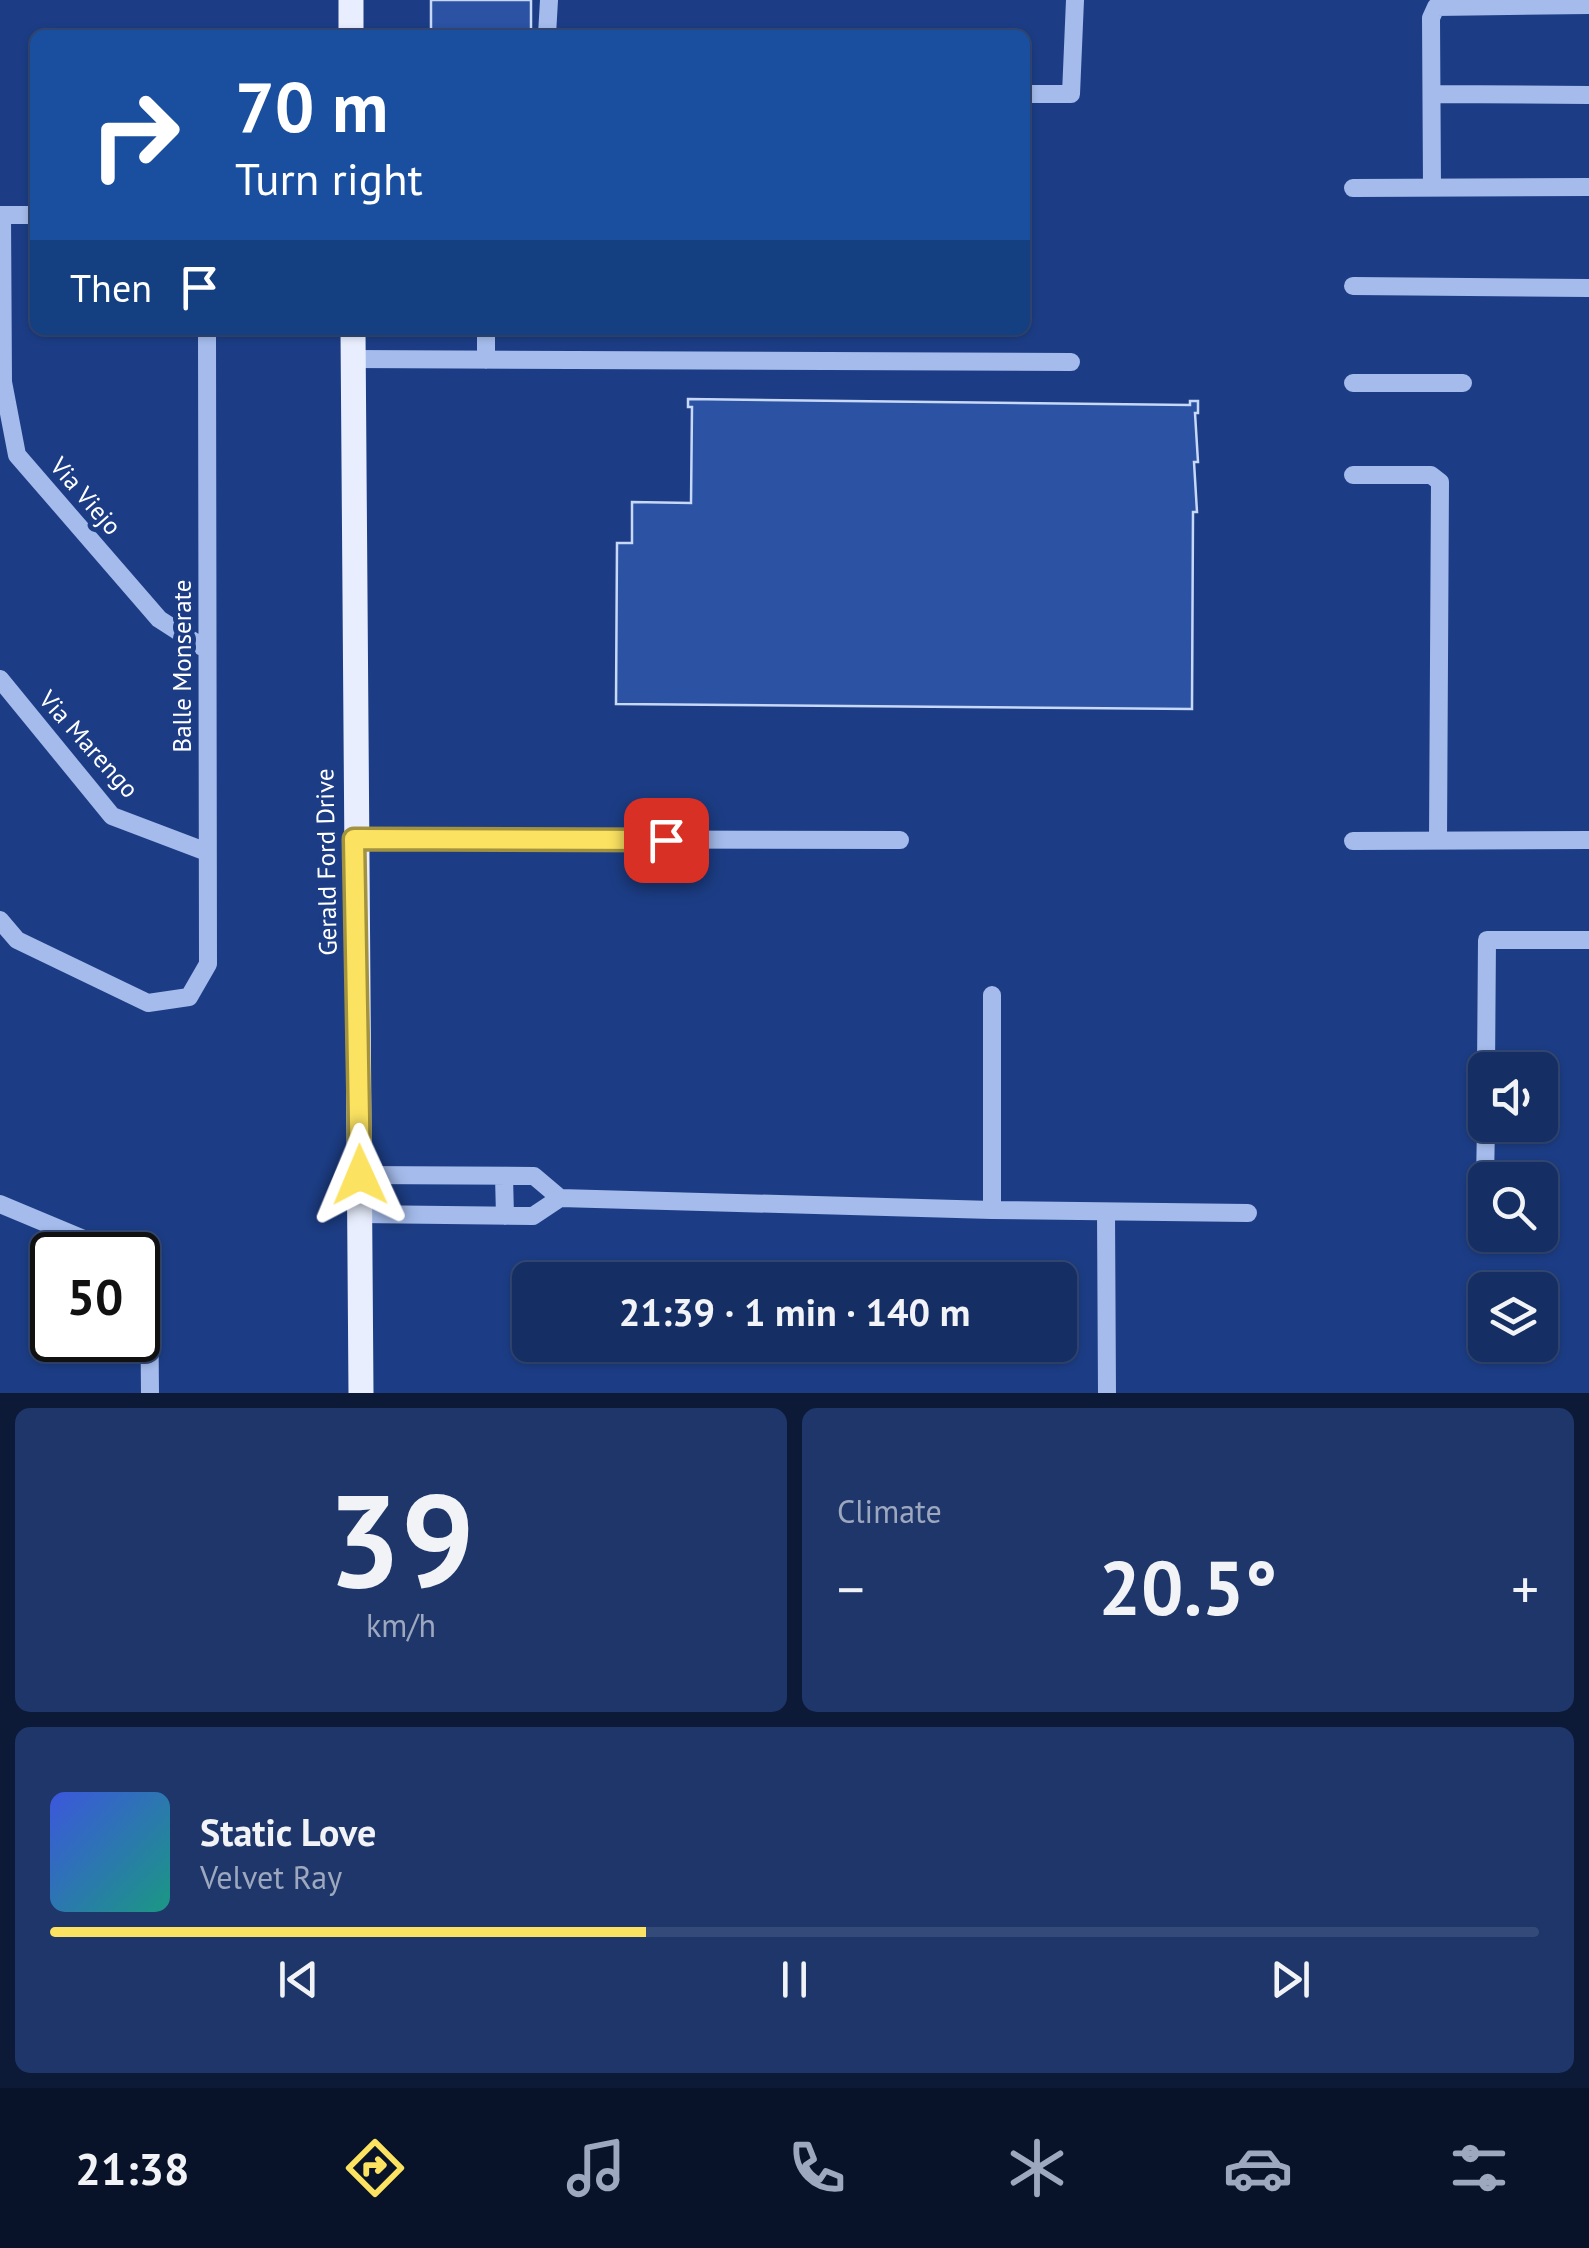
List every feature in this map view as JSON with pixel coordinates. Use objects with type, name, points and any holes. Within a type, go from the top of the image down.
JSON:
[{"type":"main road","points":[[351,0],[351,30]]},
{"type":"main road","name":"Gerald Ford Drive","points":[[353,335],[360,1393]]},
{"type":"street","points":[[548,30],[549,0]]},
{"type":"street","points":[[1030,94],[1071,94],[1075,0]]},
{"type":"street","points":[[1432,188],[1431,18],[1436,7],[1589,5]]},
{"type":"street","points":[[1432,94],[1589,95]]},
{"type":"street","points":[[1353,188],[1589,187]]},
{"type":"street","points":[[1,215],[30,215]]},
{"type":"street","name":"Via Viejo","points":[[1,215],[3,382],[17,455],[159,619],[207,650]]},
{"type":"street","points":[[1353,286],[1589,288]]},
{"type":"street","name":"Balle Monserate","points":[[0,920],[17,940],[148,1004],[189,997],[208,964],[207,335]]},
{"type":"street","points":[[486,335],[486,360]]},
{"type":"street","points":[[353,359],[1071,362]]},
{"type":"street","points":[[1353,383],[1463,383]]},
{"type":"street","points":[[1353,475],[1431,475],[1440,482],[1438,840]]},
{"type":"street","name":"Via Marengo","points":[[0,679],[112,816],[207,852]]},
{"type":"street","points":[[354,839],[900,840]]},
{"type":"street","points":[[1353,841],[1589,840]]},
{"type":"street","points":[[1486,1052],[1488,940],[1589,940]]},
{"type":"street","points":[[992,995],[992,1210]]},
{"type":"street","points":[[360,1175],[534,1176],[560,1198],[1248,1213]]},
{"type":"street","points":[[504,1176],[505,1216]]},
{"type":"street","points":[[360,1214],[538,1215],[560,1198]]},
{"type":"street","points":[[0,1204],[67,1232]]},
{"type":"street","points":[[1106,1212],[1107,1393]]},
{"type":"street","points":[[150,1362],[150,1393]]},
{"type":"building","points":[[431,0],[531,0],[531,30],[431,30]]},
{"type":"building","points":[[688,399],[1190,405],[1190,401],[1198,401],[1192,709],[616,704],[617,543],[632,543],[632,502],[691,503],[692,407],[688,407]]},
{"type":"route","points":[[360,1175],[354,839],[666,840]]}]
